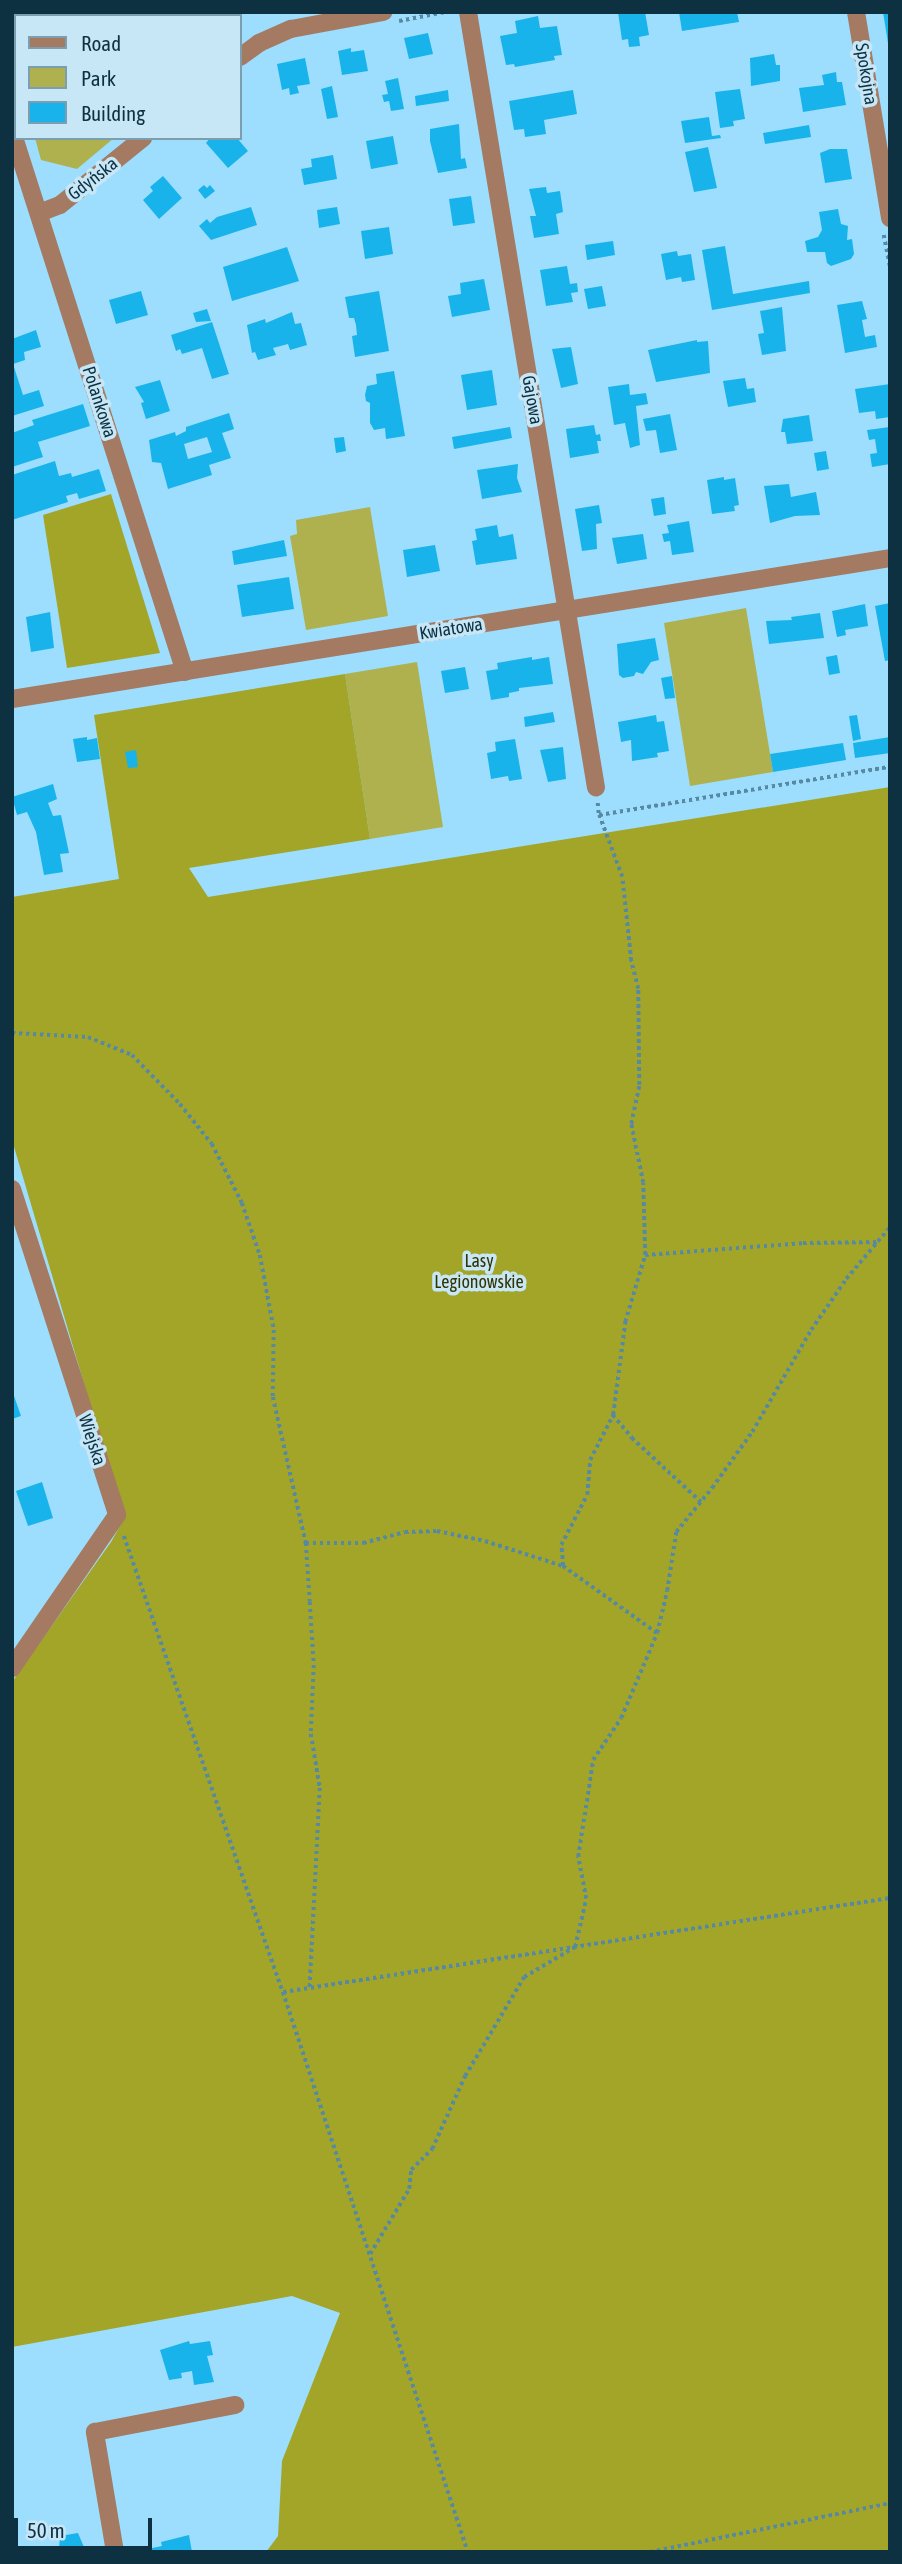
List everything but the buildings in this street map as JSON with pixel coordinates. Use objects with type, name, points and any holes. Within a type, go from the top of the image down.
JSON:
[{"type":"street","points":[[242,56],[259,43],[291,29],[383,12]]},
{"type":"street","name":"Gajowa","points":[[468,12],[596,788]]},
{"type":"street","name":"Spokojna","points":[[856,12],[890,218]]},
{"type":"street","name":"Polankowa","points":[[15,140],[185,672]]},
{"type":"street","name":"Gdyńska","points":[[39,213],[60,205],[141,140]]},
{"type":"street","name":"Kwiatowa","points":[[12,699],[115,692],[185,672],[890,558]]},
{"type":"street","name":"Wiejska","points":[[12,1189],[117,1515]]},
{"type":"street","points":[[12,1668],[117,1515]]},
{"type":"street","points":[[115,2552],[95,2432],[235,2405]]},
{"type":"path","points":[[599,815],[890,767]]},
{"type":"path","points":[[563,1566],[561,1545],[587,1495],[590,1460],[613,1415],[625,1322],[645,1255],[643,1183],[631,1124],[639,1085],[638,989],[631,961],[622,877],[599,815],[596,788]]},
{"type":"path","points":[[12,1033],[88,1037],[132,1055],[180,1104],[212,1144],[242,1203],[260,1255],[274,1330],[273,1397],[306,1543],[314,1665],[311,1734],[320,1787],[310,1988]]},
{"type":"path","points":[[370,2254],[409,2189],[411,2170],[432,2149],[465,2076],[524,1978],[575,1947],[586,1899],[578,1857],[593,1760],[621,1718],[657,1633],[676,1532],[752,1432],[811,1330],[846,1279],[890,1227]]},
{"type":"path","points":[[645,1255],[803,1243],[878,1242]]},
{"type":"path","points":[[613,1415],[632,1438],[701,1502]]},
{"type":"path","points":[[117,1515],[283,1992],[468,2552]]},
{"type":"path","points":[[306,1543],[363,1543],[405,1532],[437,1531],[485,1541],[563,1566],[657,1633]]},
{"type":"path","points":[[283,1992],[890,1898]]},
{"type":"path","points":[[650,2552],[890,2503]]},
{"type":"green space","points":[[36,140],[112,140],[77,169],[41,160]]},
{"type":"green space","points":[[111,494],[160,653],[67,668],[43,515]]},
{"type":"green space","points":[[370,507],[388,616],[306,630],[290,536],[297,534],[296,520]]},
{"type":"green space","points":[[746,608],[773,772],[690,786],[664,623]]},
{"type":"green space","points":[[417,662],[443,827],[370,839],[345,674]]},
{"type":"green space","name":"Lasy Legionowskie","points":[[345,674],[370,839],[189,868],[208,897],[890,787],[890,2552],[266,2552],[278,2536],[282,2461],[340,2313],[292,2296],[12,2347],[12,1682],[111,1542],[124,1519],[12,1140],[12,897],[119,879],[94,715]]}]
